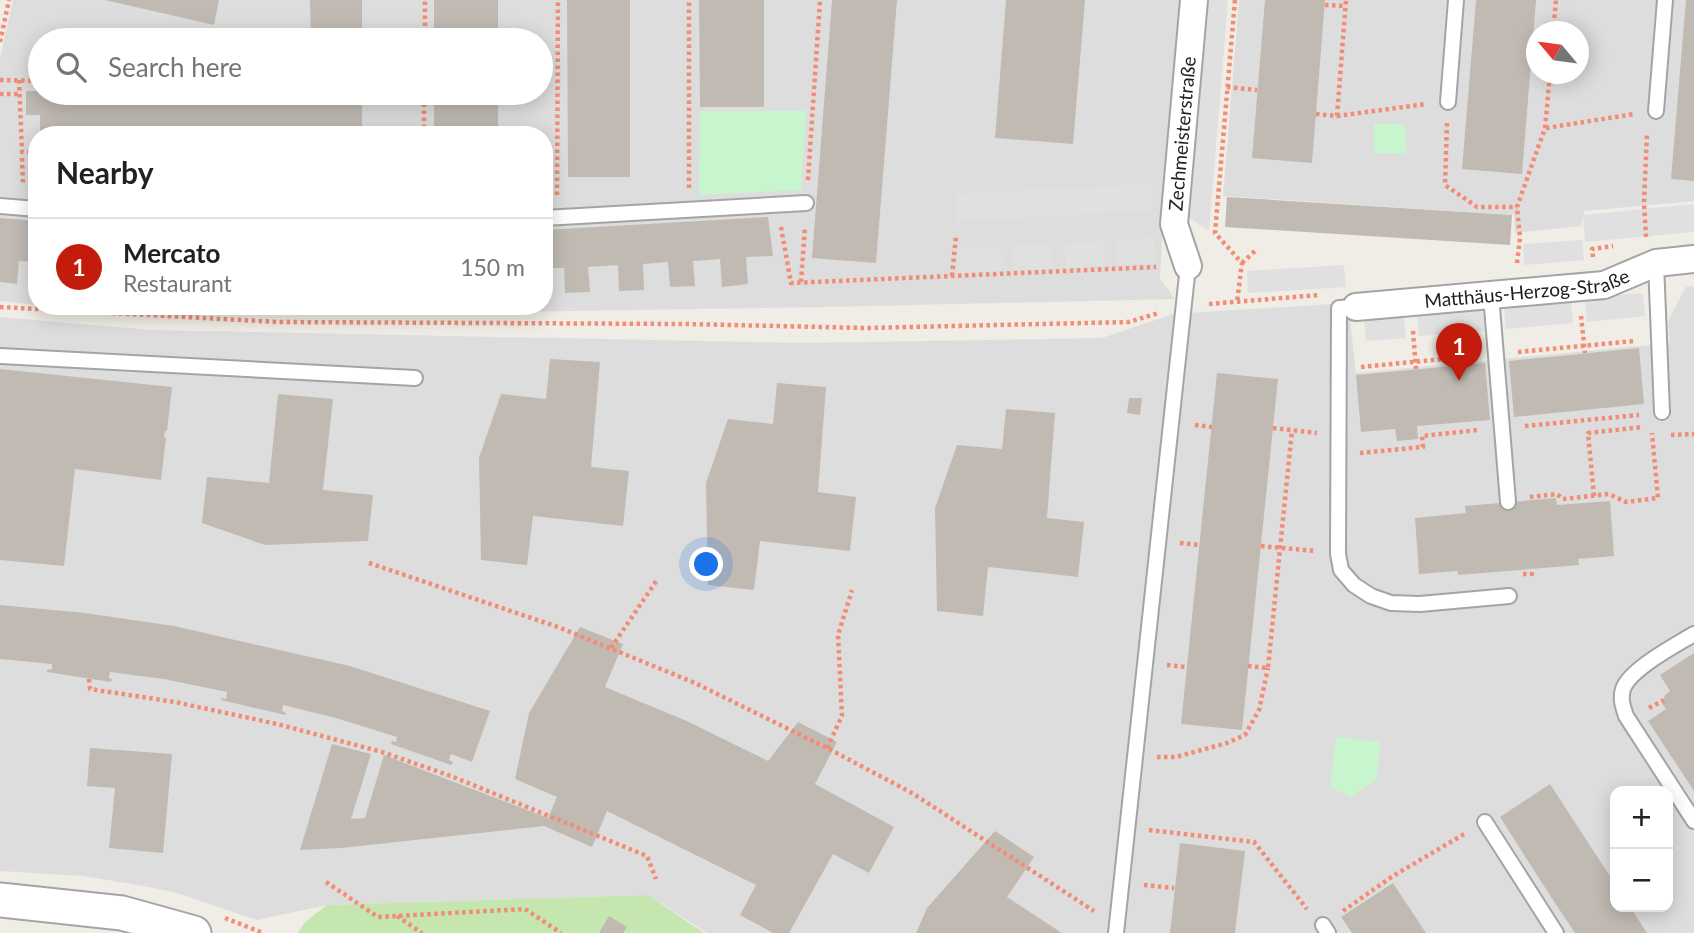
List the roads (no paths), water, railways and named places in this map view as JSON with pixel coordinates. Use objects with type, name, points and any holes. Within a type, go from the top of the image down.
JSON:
[{"type":"street","name":"Zechmeisterstraße","points":[[1188,265],[1174,224],[1194,0]]},
{"type":"street","name":"Matthäus-Herzog-Straße","points":[[1348,308],[1604,285],[1651,253],[1694,259]]},
{"type":"street","points":[[0,900],[121,912],[194,933]]},
{"type":"lane","points":[[1448,102],[1456,0]]},
{"type":"lane","points":[[1652,111],[1665,0]]},
{"type":"lane","points":[[553,217],[806,203]]},
{"type":"lane","points":[[0,206],[28,208]]},
{"type":"lane","points":[[1651,253],[1659,322],[1662,412]]},
{"type":"lane","points":[[1117,930],[1188,265]]},
{"type":"lane","points":[[1491,295],[1508,500]]},
{"type":"lane","points":[[1348,308],[1339,369],[1338,554],[1342,570],[1354,585],[1371,596],[1391,603],[1420,604],[1509,596]]},
{"type":"lane","points":[[0,356],[415,378]]},
{"type":"lane","points":[[1694,634],[1630,677],[1623,688],[1621,701],[1626,716],[1694,821]]},
{"type":"lane","points":[[1485,822],[1556,933]]},
{"type":"place","name":"Mercato","points":[[1459,381]]}]
